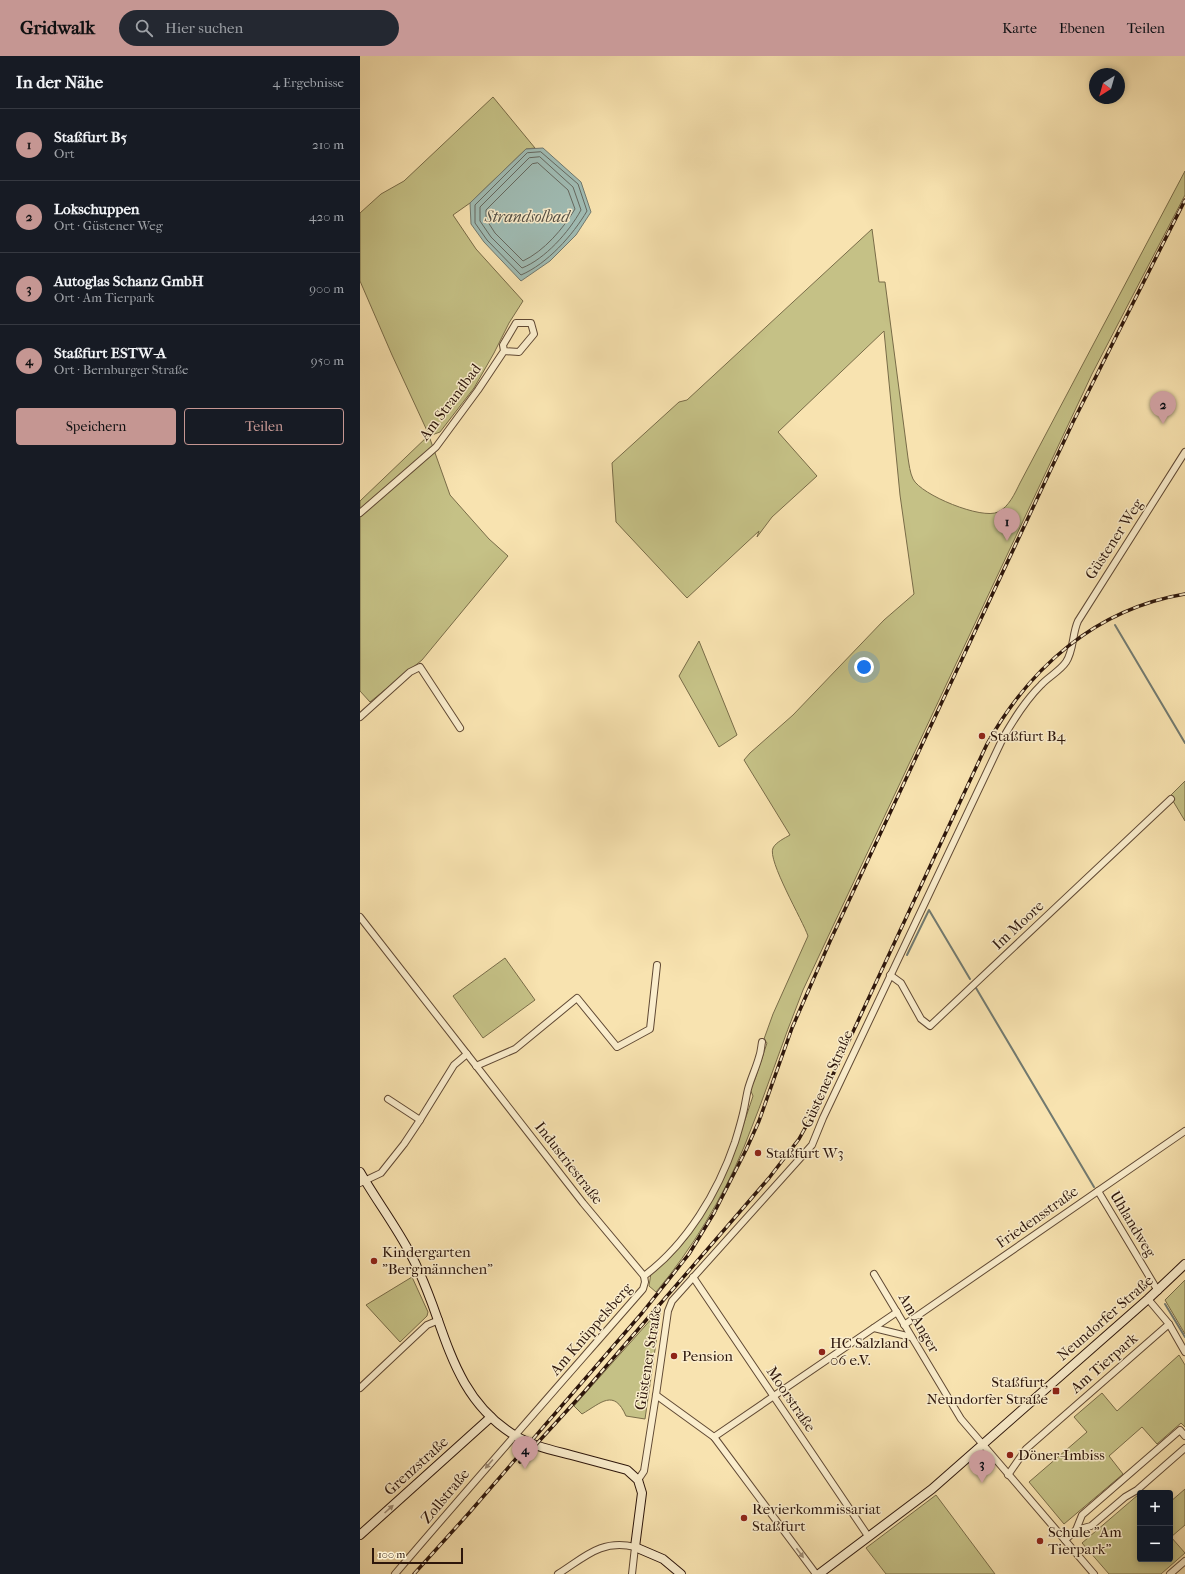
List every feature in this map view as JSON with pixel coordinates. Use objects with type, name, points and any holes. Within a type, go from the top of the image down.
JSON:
[{"type":"main road","points":[[360,1172],[362,1181],[411,1254],[427,1287],[451,1356],[460,1377],[469,1392],[491,1417],[515,1436],[545,1448],[627,1470],[638,1480],[642,1493],[635,1547],[663,1559],[680,1574]]},
{"type":"main road","name":"Neundorfer Straße","points":[[819,1574],[932,1489],[1148,1299],[1185,1264]]},
{"type":"main road","name":"Grenzstraße","points":[[360,1535],[491,1417]]},
{"type":"street","name":"Am Strandbad","points":[[360,513],[436,447],[478,390],[504,351],[503,345],[516,323],[531,323],[534,334],[519,352],[504,351]]},
{"type":"street","name":"Güstener Weg","points":[[1073,643],[1074,629],[1078,620],[1185,452]]},
{"type":"street","name":"Güstener Straße","points":[[638,1480],[644,1471],[668,1311],[672,1301],[812,1145],[823,1118],[890,975],[1003,738],[1015,717],[1027,701],[1042,684],[1065,663],[1070,655],[1073,643]]},
{"type":"street","points":[[360,717],[410,672],[420,667],[460,728]]},
{"type":"street","name":"Im Moore","points":[[890,975],[901,984],[920,1019],[930,1026],[1171,799]]},
{"type":"street","name":"Industriestraße","points":[[360,917],[583,1203],[644,1276]]},
{"type":"street","points":[[476,1066],[515,1049],[577,998],[617,1047],[650,1029],[657,965]]},
{"type":"street","name":"Am Knüppelsberg","points":[[515,1436],[643,1289],[645,1282],[644,1276],[658,1266],[673,1251],[688,1232],[722,1175],[735,1142],[748,1089],[760,1056],[762,1042]]},
{"type":"street","points":[[362,1181],[381,1173],[420,1120],[454,1065],[467,1054]]},
{"type":"street","points":[[388,1099],[420,1120]]},
{"type":"street","name":"Friedensstraße","points":[[904,1325],[1185,1131]]},
{"type":"street","name":"Uhlandweg","points":[[1098,1191],[1158,1290]]},
{"type":"street","name":"Am Anger","points":[[874,1274],[961,1418],[982,1445]]},
{"type":"street","name":"Moorstraße","points":[[693,1277],[868,1536]]},
{"type":"street","points":[[1148,1299],[1169,1324],[1185,1352]]},
{"type":"street","points":[[714,1437],[897,1312]]},
{"type":"street","points":[[360,1388],[427,1324],[439,1320]]},
{"type":"street","name":"Am Tierpark","points":[[1008,1475],[1026,1449],[1169,1324]]},
{"type":"street","points":[[874,1328],[911,1337]]},
{"type":"street","points":[[656,1395],[714,1437],[816,1574]]},
{"type":"street","points":[[1065,1540],[1076,1530],[1082,1515],[1180,1430],[1185,1436]]},
{"type":"street","name":"Zollstraße","points":[[395,1574],[486,1467],[515,1436]]},
{"type":"street","points":[[982,1445],[1094,1574]]},
{"type":"street","points":[[1076,1530],[1091,1526],[1125,1497],[1137,1490],[1185,1448]]},
{"type":"street","points":[[558,1574],[599,1548],[617,1544],[635,1547],[632,1574]]},
{"type":"street","points":[[1170,1574],[1185,1561]]},
{"type":"shaded area","points":[[493,97],[535,148],[526,149],[470,203],[453,215],[476,249],[523,301],[509,323],[474,388],[440,432],[429,436],[450,495],[489,539],[508,556],[422,660],[370,702],[360,691],[360,501],[429,435],[360,281],[360,213],[381,194],[404,181]]},
{"type":"shaded area","points":[[1185,171],[1185,195],[1092,374],[803,990],[752,1128],[726,1186],[694,1241],[656,1292],[649,1286],[651,1273],[670,1258],[687,1239],[702,1217],[726,1168],[753,1096],[750,1089],[755,1079],[767,1043],[764,1039],[773,1014],[808,936],[786,891],[775,865],[773,855],[774,846],[790,835],[744,760],[793,715],[884,620],[914,594],[900,495],[884,331],[778,432],[817,476],[772,517],[757,537],[759,531],[687,598],[616,522],[612,463],[679,402],[687,400],[872,229],[879,282],[885,282],[908,458],[913,479],[927,492],[939,499],[966,509],[990,514],[1002,510],[1014,495]]},
{"type":"shaded area","points":[[699,641],[737,735],[719,747],[679,676]]},
{"type":"shaded area","points":[[1185,781],[1185,821],[1170,796]]},
{"type":"shaded area","points":[[505,958],[535,1000],[483,1038],[453,996]]},
{"type":"shaded area","points":[[412,1277],[428,1312],[427,1316],[400,1342],[366,1305]]},
{"type":"shaded area","points":[[1185,1280],[1185,1334],[1165,1300]]},
{"type":"shaded area","points":[[661,1308],[645,1419],[626,1416],[617,1402],[612,1400],[601,1402],[582,1414],[574,1406]]},
{"type":"shaded area","points":[[1179,1355],[1185,1365],[1185,1427],[1181,1423],[1157,1444],[1142,1427],[1109,1456],[1123,1474],[1064,1524],[1029,1482],[1087,1432],[1074,1417],[1102,1393],[1117,1411]]},
{"type":"shaded area","points":[[1185,1489],[1185,1525],[1173,1535],[1173,1526],[1173,1499]]},
{"type":"shaded area","points":[[936,1495],[995,1574],[886,1574],[866,1548]]},
{"type":"shaded area","points":[[1137,1496],[1137,1562],[1173,1562],[1173,1539],[1185,1553],[1161,1574],[1109,1574],[1082,1543]]},
{"type":"water","name":"Strandsolbad","points":[[543,148],[581,182],[591,212],[576,235],[550,261],[521,281],[484,242],[471,224],[470,203],[526,149]]},
{"type":"waterway","points":[[1115,625],[1185,743]]},
{"type":"waterway","points":[[907,955],[929,910],[970,979]]},
{"type":"waterway","points":[[976,988],[1094,1187]]},
{"type":"waterway","points":[[1165,1304],[1185,1337]]},
{"type":"railway","points":[[414,1574],[469,1513],[642,1313],[689,1254],[714,1213],[759,1121],[792,1028],[831,939],[1073,422],[1185,200]]},
{"type":"railway","points":[[520,1462],[584,1392],[769,1178],[799,1139],[824,1094],[987,744],[1004,716],[1024,690],[1045,667],[1069,646],[1095,628],[1123,613],[1153,602],[1185,594]]},
{"type":"place","name":"Lokschuppen","points":[[1163,424]]},
{"type":"place","name":"Staßfurt B5","points":[[1007,541]]},
{"type":"place","name":"Staßfurt B4","points":[[982,736]]},
{"type":"place","name":"Staßfurt W3","points":[[758,1153]]},
{"type":"place","name":"Kindergarten \"Bergmännchen\"","points":[[374,1261]]},
{"type":"place","name":"HC Salzland 06 e.V.","points":[[822,1352]]},
{"type":"place","name":"Pension","points":[[674,1356]]},
{"type":"place","name":"Staßfurt, Neundorfer Straße","points":[[1056,1391]]},
{"type":"place","name":"Döner-Imbiss","points":[[1010,1455]]},
{"type":"place","name":"Staßfurt ESTW-A","points":[[525,1469]]},
{"type":"place","name":"Autoglas Schanz GmbH","points":[[982,1483]]},
{"type":"place","name":"Revierkommissariat Staßfurt","points":[[744,1518]]},
{"type":"place","name":"Schule \"Am Tierpark\"","points":[[1040,1541]]}]
